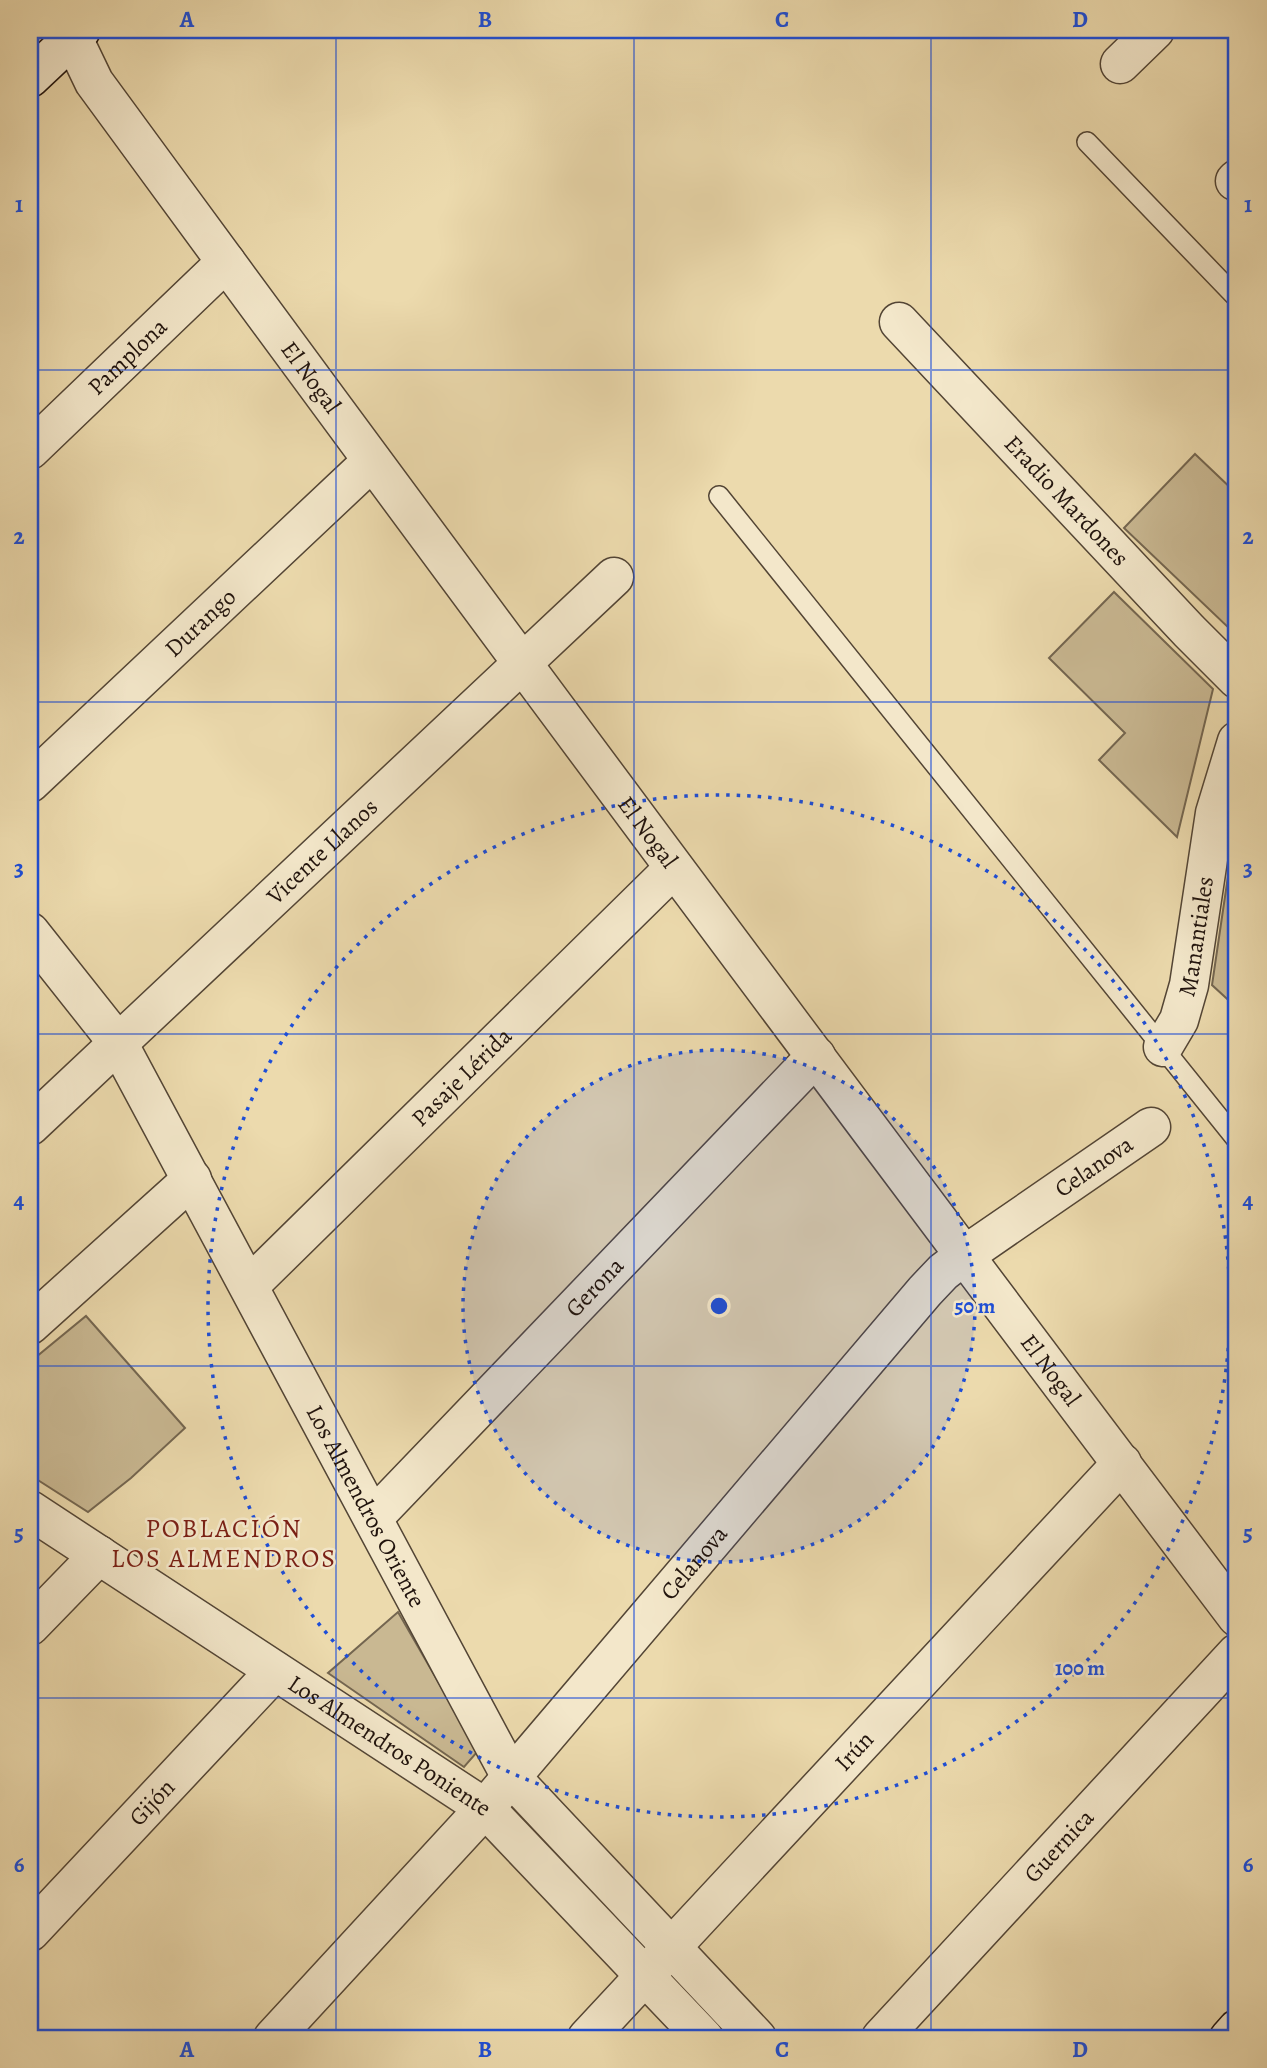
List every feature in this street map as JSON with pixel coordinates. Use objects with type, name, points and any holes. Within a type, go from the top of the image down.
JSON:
[{"type":"street","points":[[1120,64],[1155,30]]},
{"type":"street","points":[[30,78],[74,32]]},
{"type":"street","name":"El Nogal","points":[[74,32],[94,82],[372,461],[1237,1617]]},
{"type":"street","name":"Pamplona","points":[[30,450],[226,262]]},
{"type":"street","name":"Eradio Mardones","points":[[899,322],[1237,679]]},
{"type":"street","name":"Durango","points":[[30,783],[372,461]]},
{"type":"street","name":"Vicente Llanos","points":[[30,1126],[614,577]]},
{"type":"street","name":"Manantiales","points":[[1163,1047],[1179,1020],[1189,985],[1215,813],[1237,741]]},
{"type":"street","name":"Pasaje Lérida","points":[[249,1286],[674,868]]},
{"type":"street","name":"Los Almendros Oriente","points":[[30,932],[118,1043],[511,1777],[757,2038]]},
{"type":"street","name":"Gerona","points":[[373,1518],[816,1056]]},
{"type":"street","name":"Celanova","points":[[273,2038],[485,1808],[943,1272],[1151,1127]]},
{"type":"street","points":[[30,1325],[192,1179]]},
{"type":"street","name":"Irún","points":[[587,2038],[1122,1463]]},
{"type":"street","name":"Los Almendros Poniente","points":[[30,1510],[485,1808],[704,2038]]},
{"type":"street","points":[[30,1626],[99,1555]]},
{"type":"street","name":"Guernica","points":[[881,2038],[1237,1653]]},
{"type":"street","name":"Gijón","points":[[30,1932],[275,1671]]},
{"type":"street","points":[[1229,2038],[1237,2029]]},
{"type":"lane","points":[[1087,142],[1237,298]]},
{"type":"lane","points":[[719,496],[1237,1140]]},
{"type":"shaded area","points":[[1195,454],[1237,494],[1237,631],[1233,632],[1124,528]]},
{"type":"shaded area","points":[[1114,592],[1213,689],[1177,837],[1099,760],[1125,733],[1049,658]]},
{"type":"shaded area","points":[[1237,815],[1237,1008],[1212,985]]},
{"type":"shaded area","points":[[86,1316],[185,1428],[131,1478],[88,1512],[30,1475],[30,1362]]},
{"type":"shaded area","points":[[398,1612],[478,1751],[464,1767],[328,1673]]},
{"type":"district","name":"POBLACIÓN LOS ALMENDROS","points":[[224,1543]]}]
